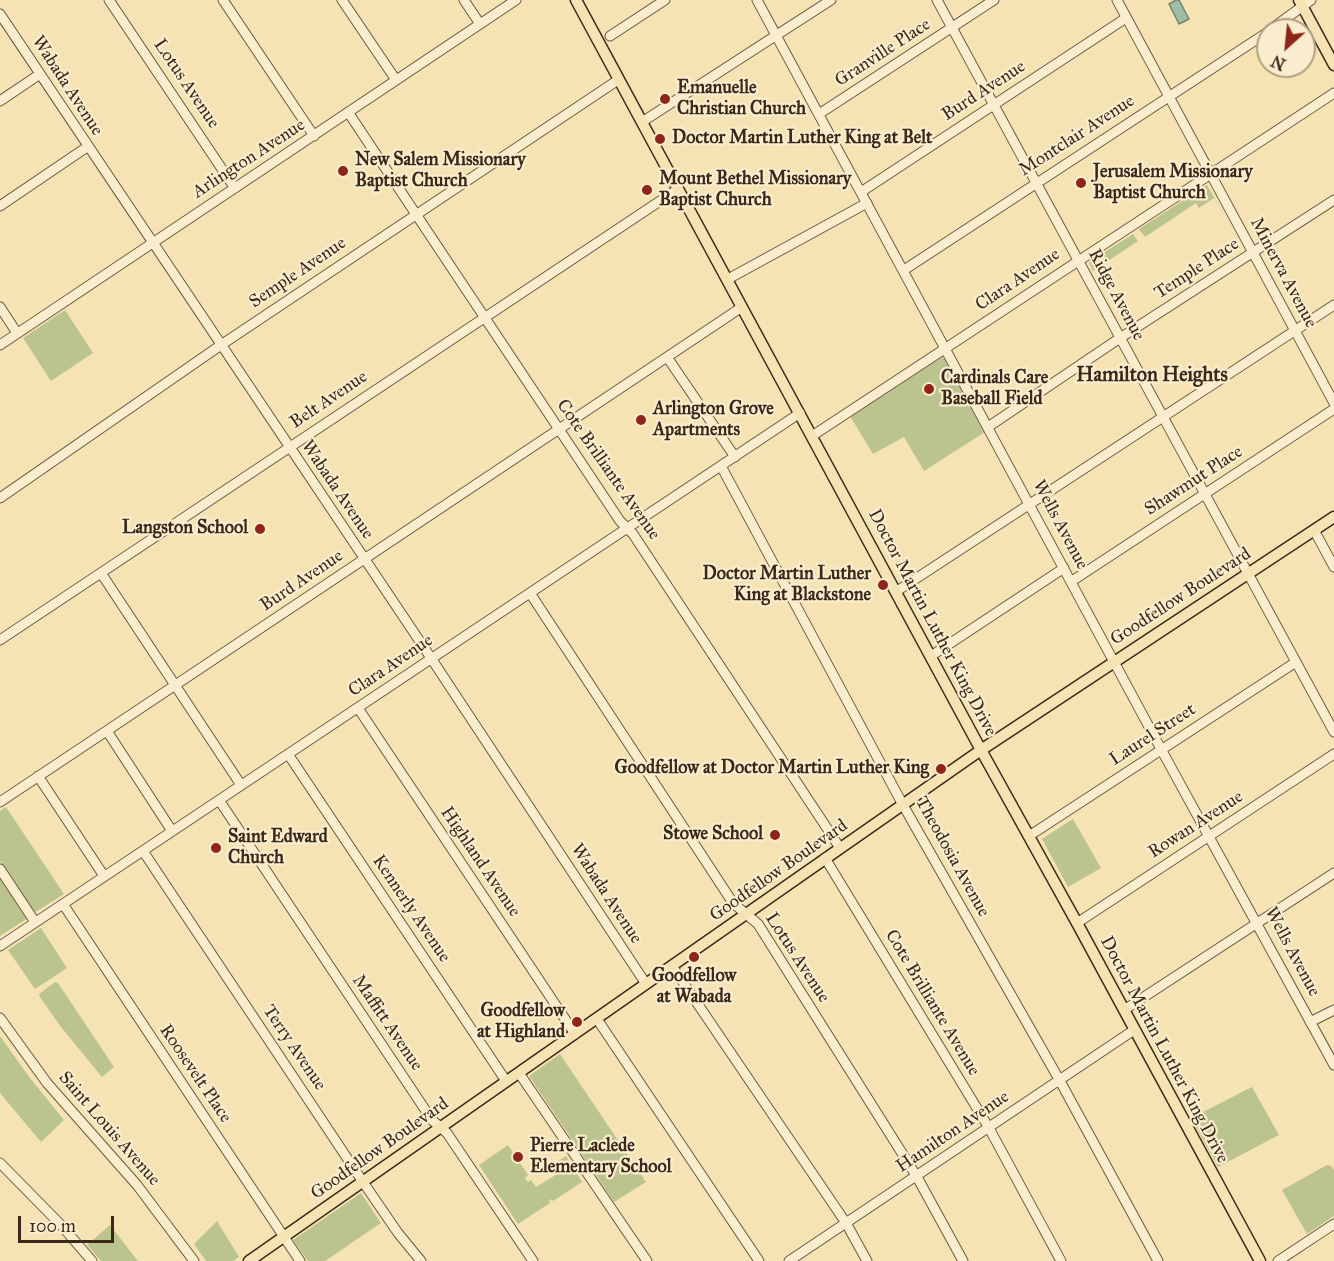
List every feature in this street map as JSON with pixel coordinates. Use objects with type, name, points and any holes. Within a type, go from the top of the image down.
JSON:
[{"type":"main road","name":"Doctor Martin Luther King Drive","points":[[576,0],[1260,1261]]},
{"type":"main road","points":[[1304,2],[1334,65]]},
{"type":"main road","name":"Goodfellow Boulevard","points":[[249,1261],[981,750],[1334,517]]},
{"type":"street","name":"Lotus Avenue","points":[[109,0],[234,187]]},
{"type":"street","points":[[223,0],[314,136]]},
{"type":"street","points":[[342,0],[396,80]]},
{"type":"street","points":[[464,0],[480,24]]},
{"type":"street","name":"Arlington Avenue","points":[[0,345],[516,0]]},
{"type":"street","points":[[610,36],[665,0]]},
{"type":"street","name":"Wells Avenue","points":[[757,0],[1334,1065]]},
{"type":"street","points":[[642,122],[831,0]]},
{"type":"street","name":"Ridge Avenue","points":[[937,0],[1334,732]]},
{"type":"street","name":"Granville Place","points":[[819,114],[994,0]]},
{"type":"street","name":"Minerva Avenue","points":[[1117,0],[1334,403]]},
{"type":"street","name":"Montclair Avenue","points":[[1285,18],[1304,2]]},
{"type":"street","name":"Wabada Avenue","points":[[0,14],[646,984]]},
{"type":"street","name":"Burd Avenue","points":[[861,192],[1126,18]]},
{"type":"street","name":"Montclair Avenue","points":[[903,270],[1256,39]]},
{"type":"street","points":[[0,102],[40,74]]},
{"type":"street","name":"Semple Avenue","points":[[0,498],[221,345],[618,80]]},
{"type":"street","name":"Clara Avenue","points":[[812,436],[1334,93]]},
{"type":"street","name":"Cote Brilliante Avenue","points":[[348,112],[558,430],[620,521],[633,534],[840,848]]},
{"type":"street","points":[[0,206],[87,147]]},
{"type":"street","name":"Belt Avenue","points":[[0,640],[678,189]]},
{"type":"street","name":"Temple Place","points":[[988,427],[1120,338],[1334,200]]},
{"type":"street","points":[[728,279],[867,202]]},
{"type":"street","points":[[897,591],[1334,305]]},
{"type":"street","points":[[0,307],[17,333]]},
{"type":"street","name":"Burd Avenue","points":[[0,802],[742,307]]},
{"type":"street","points":[[667,357],[735,457]]},
{"type":"street","name":"Shawmut Place","points":[[1072,581],[1334,409]]},
{"type":"street","name":"Clara Avenue","points":[[0,945],[800,413]]},
{"type":"street","name":"Theodosia Avenue","points":[[721,466],[903,805],[1060,1081],[1158,1261]]},
{"type":"street","points":[[1314,530],[1334,567]]},
{"type":"street","points":[[932,656],[1064,567]]},
{"type":"street","points":[[101,573],[241,785]]},
{"type":"street","name":"Lotus Avenue","points":[[530,593],[733,903],[758,924],[917,1177],[963,1261]]},
{"type":"street","name":"Laurel Street","points":[[1029,836],[1296,662]]},
{"type":"street","name":"Highland Avenue","points":[[358,708],[575,1034]]},
{"type":"street","points":[[107,731],[172,831]]},
{"type":"street","name":"Kennerly Avenue","points":[[288,754],[506,1081]]},
{"type":"street","name":"Rowan Avenue","points":[[1077,923],[1334,754]]},
{"type":"street","points":[[38,776],[104,876]]},
{"type":"street","name":"Maffitt Avenue","points":[[219,800],[432,1120],[447,1133],[533,1261]]},
{"type":"street","name":"Terry Avenue","points":[[143,851],[363,1182],[398,1233],[421,1261]]},
{"type":"street","name":"Cote Brilliante Avenue","points":[[825,858],[989,1128],[1061,1261]]},
{"type":"street","points":[[0,869],[35,922]]},
{"type":"street","points":[[1124,1010],[1334,873]]},
{"type":"street","name":"Roosevelt Place","points":[[63,904],[300,1261]]},
{"type":"street","points":[[672,966],[846,1222],[867,1261]]},
{"type":"street","points":[[1310,1022],[1334,1010]]},
{"type":"street","name":"Saint Louis Avenue","points":[[0,1018],[47,1083],[137,1185],[194,1261]]},
{"type":"street","points":[[597,1019],[759,1261]]},
{"type":"street","name":"Hamilton Avenue","points":[[789,1261],[1134,1030]]},
{"type":"street","points":[[519,1073],[646,1261]]},
{"type":"street","points":[[0,1163],[61,1225],[92,1261]]},
{"type":"street","points":[[1278,1261],[1334,1224]]},
{"type":"shaded area","points":[[1179,0],[1189,19],[1179,24],[1169,4]]},
{"type":"shaded area","points":[[1207,185],[1226,218],[1214,198],[1199,208],[1196,203],[1145,237],[1139,229]]},
{"type":"shaded area","points":[[1133,234],[1138,241],[1093,271],[1089,262]]},
{"type":"shaded area","points":[[65,310],[93,353],[51,381],[23,338]]},
{"type":"shaded area","points":[[942,357],[985,432],[924,471],[904,437],[873,454],[850,416]]},
{"type":"shaded area","points":[[6,807],[64,894],[34,913],[0,861],[0,811]]},
{"type":"shaded area","points":[[1073,819],[1101,868],[1068,887],[1042,839]]},
{"type":"shaded area","points":[[0,874],[28,918],[0,936]]},
{"type":"shaded area","points":[[41,928],[67,968],[35,989],[8,950]]},
{"type":"shaded area","points":[[55,982],[58,983],[114,1067],[102,1077],[40,997],[39,994]]},
{"type":"shaded area","points":[[0,1036],[64,1120],[41,1142],[0,1093]]},
{"type":"shaded area","points":[[560,1054],[646,1182],[614,1202],[529,1076]]},
{"type":"shaded area","points":[[1252,1087],[1279,1135],[1218,1167],[1191,1118]]},
{"type":"shaded area","points":[[508,1145],[528,1175],[525,1178],[528,1182],[531,1180],[536,1187],[562,1171],[557,1162],[566,1156],[582,1182],[553,1201],[551,1199],[550,1203],[518,1224],[479,1165]]},
{"type":"shaded area","points":[[1327,1165],[1334,1170],[1334,1216],[1307,1234],[1282,1190]]},
{"type":"shaded area","points":[[361,1193],[381,1223],[325,1261],[308,1261],[293,1240]]},
{"type":"shaded area","points":[[217,1221],[239,1257],[233,1261],[206,1261],[194,1244]]},
{"type":"shaded area","points":[[110,1225],[138,1261],[101,1261],[87,1245]]},
{"type":"place","name":"Emanuelle Christian Church","points":[[665,99]]},
{"type":"place","name":"Doctor Martin Luther King at Belt","points":[[660,139]]},
{"type":"place","name":"New Salem Missionary Baptist Church","points":[[343,171]]},
{"type":"place","name":"Jerusalem Missionary Baptist Church","points":[[1081,183]]},
{"type":"place","name":"Mount Bethel Missionary Baptist Church","points":[[647,190]]},
{"type":"place","name":"Cardinals Care Baseball Field","points":[[929,389]]},
{"type":"place","name":"Arlington Grove Apartments","points":[[641,420]]},
{"type":"place","name":"Langston School","points":[[260,529]]},
{"type":"place","name":"Doctor Martin Luther King at Blackstone","points":[[883,585]]},
{"type":"place","name":"Goodfellow at Doctor Martin Luther King","points":[[941,769]]},
{"type":"place","name":"Stowe School","points":[[775,835]]},
{"type":"place","name":"Saint Edward Church","points":[[216,848]]},
{"type":"place","name":"Goodfellow at Wabada","points":[[694,957]]},
{"type":"place","name":"Goodfellow at Highland","points":[[577,1022]]},
{"type":"place","name":"Pierre Laclede Elementary School","points":[[518,1157]]},
{"type":"district","name":"Hamilton Heights","points":[[1152,376]]}]
